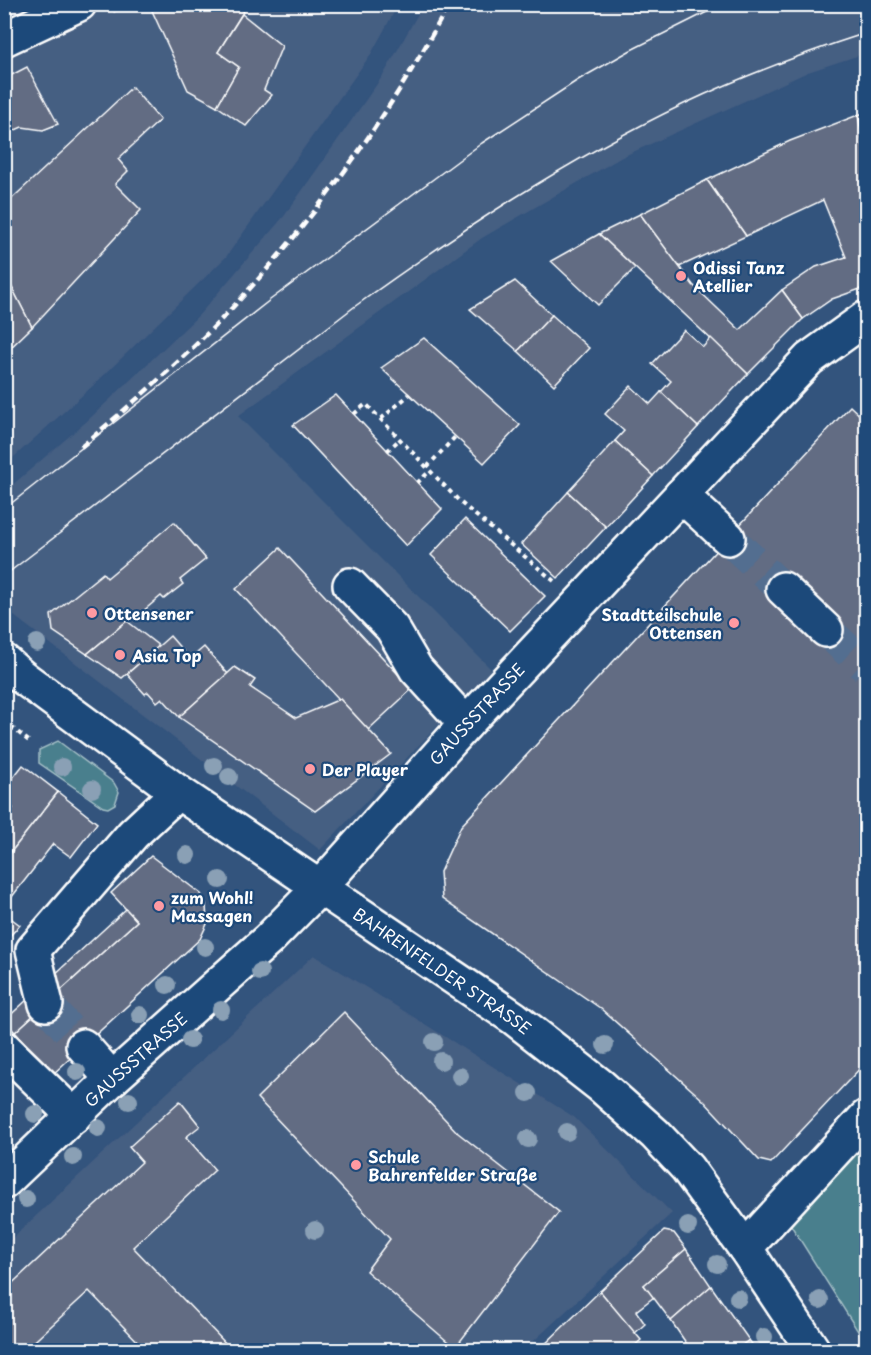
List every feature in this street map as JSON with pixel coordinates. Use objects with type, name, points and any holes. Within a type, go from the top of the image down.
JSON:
[{"type":"street","points":[[4,39],[79,4]]},
{"type":"street","name":"GAUSSSTRASSE","points":[[4,1182],[112,1080],[268,940],[321,886],[466,724],[809,359],[867,318]]},
{"type":"street","points":[[681,495],[728,538]]},
{"type":"street","points":[[350,585],[392,628],[416,669],[466,724]]},
{"type":"street","points":[[783,589],[826,630]]},
{"type":"street","name":"BAHRENFELDER STRASSE","points":[[4,660],[21,676],[178,792],[321,886],[514,1018],[601,1086],[656,1134],[687,1168],[746,1248],[813,1350]]},
{"type":"street","points":[[46,1004],[33,950],[134,834],[178,792]]},
{"type":"street","points":[[83,1046],[112,1080]]},
{"type":"street","points":[[4,1048],[74,1116]]},
{"type":"street","points":[[746,1248],[867,1117]]},
{"type":"path","points":[[380,419],[410,394]]},
{"type":"path","points":[[354,414],[366,404],[461,503],[580,602]]},
{"type":"path","points":[[417,483],[456,437]]},
{"type":"path","points":[[387,451],[400,439]]},
{"type":"path","points":[[4,721],[30,742]]},
{"type":"shaded area","points":[[94,5],[398,5],[371,54],[226,257],[96,383],[5,465],[5,48]]},
{"type":"shaded area","points":[[423,5],[866,5],[866,53],[808,72],[622,157],[482,238],[238,416],[491,669],[320,850],[5,609],[4,492],[87,421],[199,315],[285,215],[384,74]]},
{"type":"shaded area","name":"Schule Bahrenfelder Straße","points":[[314,955],[574,1117],[672,1213],[524,1350],[5,1350],[5,1245]]},
{"type":"green space","points":[[58,741],[114,783],[119,792],[115,804],[108,808],[103,807],[39,763],[39,750]]},
{"type":"green space","points":[[866,1134],[866,1344],[787,1219]]},
{"type":"building","points":[[149,4],[248,4],[218,52],[239,67],[217,106],[188,90]]},
{"type":"building","points":[[242,14],[282,46],[264,90],[272,95],[246,126],[217,106],[239,67],[218,52]]},
{"type":"building","points":[[27,67],[58,124],[43,130],[22,127],[4,135],[4,79]]},
{"type":"building","points":[[132,87],[160,120],[118,159],[128,171],[115,184],[141,210],[32,327],[4,272],[4,206]]},
{"type":"building","points":[[866,112],[866,160],[858,115]]},
{"type":"building","points":[[858,115],[866,160],[866,287],[832,299],[803,319],[782,290],[816,267],[846,257],[823,200],[746,236],[707,180],[790,141]]},
{"type":"building","points":[[707,180],[746,236],[679,267],[640,214]]},
{"type":"building","points":[[640,214],[693,285],[740,330],[782,290],[803,319],[748,374],[599,234]]},
{"type":"building","points":[[599,234],[635,268],[598,305],[551,261]]},
{"type":"building","points":[[4,272],[32,327],[4,354]]},
{"type":"building","points":[[515,281],[552,315],[518,351],[470,309]]},
{"type":"building","points":[[552,315],[589,348],[554,385],[518,351]]},
{"type":"building","points":[[684,330],[703,347],[711,338],[748,374],[698,427],[661,392],[671,381],[652,364]]},
{"type":"building","points":[[424,338],[520,425],[484,463],[381,368]]},
{"type":"building","points":[[631,386],[650,404],[661,392],[698,427],[653,476],[615,441],[624,431],[605,414]]},
{"type":"building","points":[[336,395],[442,509],[406,546],[293,425]]},
{"type":"building","name":"Stadtteilschule Ottensen","points":[[850,406],[866,421],[866,1062],[771,1163],[759,1160],[703,1100],[600,1008],[442,899],[440,872],[461,826]]},
{"type":"building","points":[[615,441],[653,476],[606,527],[568,492]]},
{"type":"building","points":[[568,492],[606,527],[558,578],[521,544]]},
{"type":"building","points":[[465,519],[545,596],[510,631],[431,555]]},
{"type":"building","points":[[174,522],[206,559],[180,580],[183,584],[164,599],[161,596],[135,618],[133,616],[87,654],[53,631],[51,615],[103,573],[107,578]]},
{"type":"building","points":[[280,548],[412,689],[368,730],[236,589]]},
{"type":"building","points":[[127,621],[159,646],[122,678],[87,654]]},
{"type":"building","points":[[170,636],[190,659],[204,647],[228,674],[179,717],[162,698],[157,702],[148,692],[145,694],[127,674]]},
{"type":"building","points":[[235,667],[255,680],[250,687],[296,718],[340,699],[391,754],[315,811],[179,717]]},
{"type":"building","points":[[23,765],[58,792],[4,861],[4,819],[13,808],[4,801],[4,789]]},
{"type":"building","points":[[58,792],[97,823],[71,857],[53,844],[4,907],[4,861]]},
{"type":"building","points":[[151,856],[201,894],[206,904],[207,924],[200,939],[53,1074],[15,1032],[137,921],[111,893]]},
{"type":"building","points":[[126,909],[137,921],[15,1032],[4,1021]]},
{"type":"building","points":[[4,913],[20,925],[4,942]]},
{"type":"building","points":[[344,1012],[458,1133],[559,1212],[455,1348],[366,1271],[390,1239],[257,1098]]},
{"type":"building","points":[[180,1101],[200,1126],[186,1137],[215,1170],[133,1247],[232,1350],[146,1350],[89,1291],[25,1350],[4,1350],[4,1291],[142,1162],[129,1147]]},
{"type":"building","points":[[664,1231],[674,1233],[686,1249],[644,1285],[654,1297],[636,1311],[645,1324],[634,1334],[600,1291]]},
{"type":"building","points":[[686,1249],[711,1286],[671,1321],[644,1285]]},
{"type":"building","points":[[711,1286],[749,1340],[736,1350],[691,1350],[671,1321]]},
{"type":"building","points":[[600,1291],[641,1340],[630,1350],[539,1350]]},
{"type":"building","points":[[749,1340],[756,1350],[736,1350]]},
{"type":"tunnel","points":[[728,538],[783,589]]},
{"type":"tunnel","points":[[826,630],[866,667]]},
{"type":"tunnel","points":[[46,1004],[83,1046]]},
{"type":"tram line","points":[[4,509],[270,300],[482,143],[578,80],[631,50],[723,4]]},
{"type":"tram line","points":[[4,576],[354,307],[433,251],[514,198],[598,149],[684,104],[774,66],[866,33]]},
{"type":"railway","points":[[81,447],[196,345],[232,308],[293,238],[377,125],[449,4]]},
{"type":"place","name":"Odissi Tanz Atellier","points":[[681,276]]},
{"type":"place","name":"Ottensener","points":[[92,613]]},
{"type":"place","name":"Stadtteilschule Ottensen","points":[[734,623]]},
{"type":"place","name":"Asia Top","points":[[120,655]]},
{"type":"place","name":"Der Player","points":[[310,769]]},
{"type":"place","name":"zum Wohl! Massagen","points":[[159,906]]},
{"type":"place","name":"Schule Bahrenfelder Straße","points":[[356,1165]]}]
